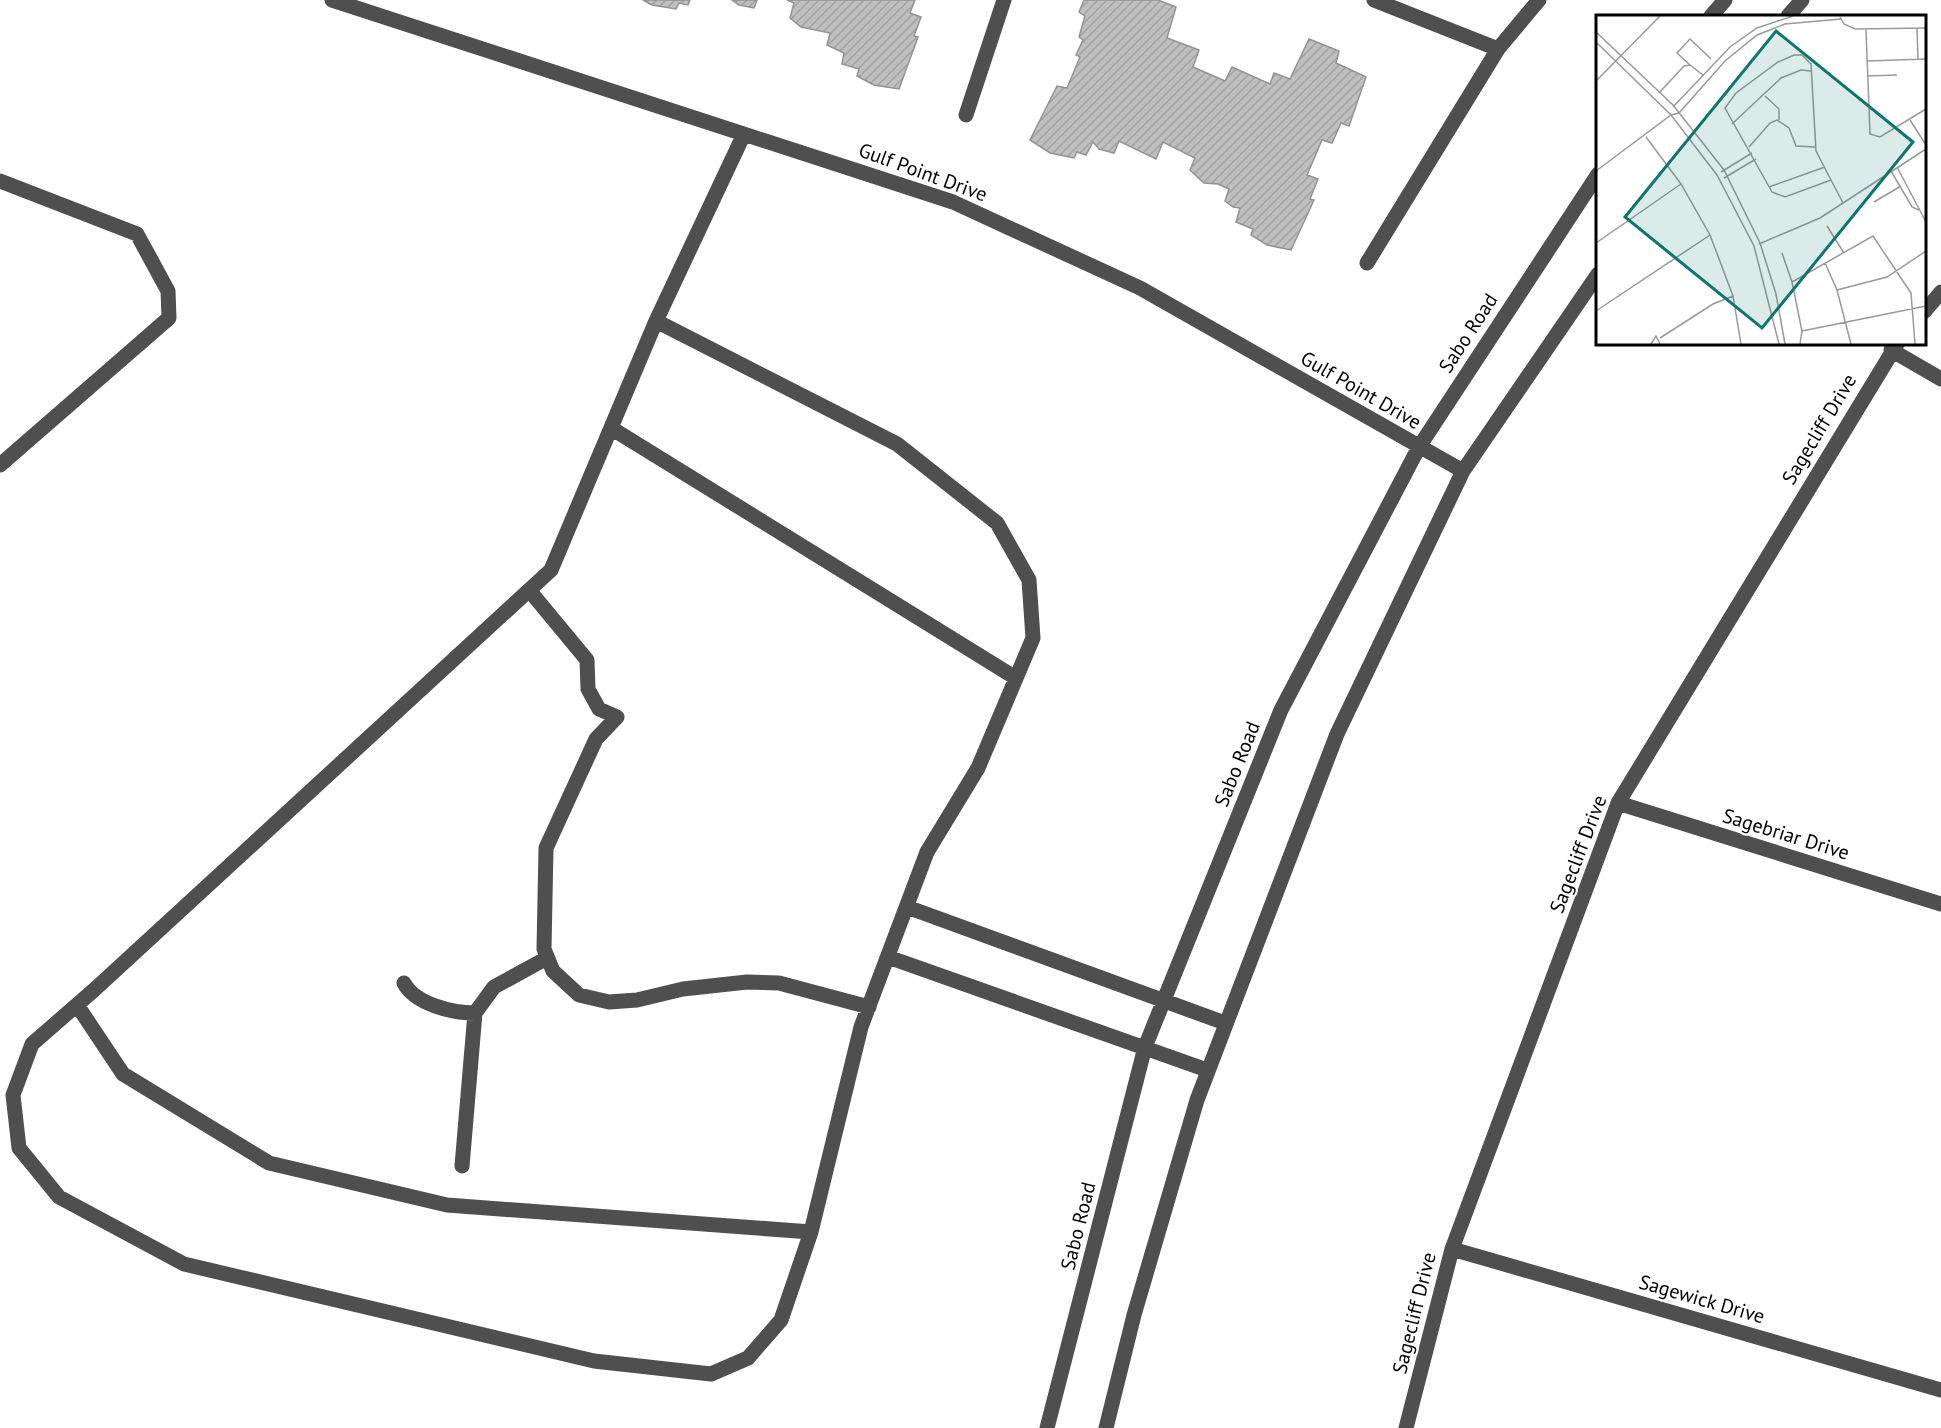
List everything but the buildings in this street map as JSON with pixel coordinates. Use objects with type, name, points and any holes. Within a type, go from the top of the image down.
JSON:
[{"type":"street","name":"Gulf Point Drive","points":[[332,0],[953,202],[1140,288],[1463,471]]},
{"type":"street","points":[[966,115],[1004,0]]},
{"type":"street","points":[[1374,0],[1497,49]]},
{"type":"street","points":[[1367,263],[1497,49],[1539,0]]},
{"type":"street","points":[[1712,15],[1725,0]]},
{"type":"street","points":[[1789,15],[1802,0]]},
{"type":"street","points":[[656,321],[897,444],[997,524],[1029,580],[1033,638],[978,768],[927,852],[861,1027],[811,1232],[782,1320],[748,1358],[711,1374],[594,1361],[184,1264],[59,1197],[19,1148],[13,1095],[32,1044],[551,570],[656,321],[744,134]]},
{"type":"street","name":"Sabo Road","points":[[1047,1428],[1145,1047],[1281,710],[1419,447],[1596,177]]},
{"type":"street","points":[[0,181],[137,234],[168,291],[169,318],[0,465]]},
{"type":"street","points":[[1106,1428],[1134,1315],[1207,1070],[1337,735],[1463,471],[1596,277]]},
{"type":"street","points":[[1926,310],[1941,292]]},
{"type":"street","points":[[1894,347],[1941,379]]},
{"type":"street","name":"Sagecliff Drive","points":[[1406,1428],[1452,1249],[1618,803],[1894,347]]},
{"type":"street","points":[[610,428],[1016,678]]},
{"type":"street","points":[[529,590],[587,660],[588,689],[599,709],[617,717],[596,739],[546,848],[544,949],[553,970],[579,995],[609,1002],[637,1000],[683,989],[747,982],[779,983],[869,1007]]},
{"type":"street","name":"Sagebriar Drive","points":[[1618,803],[1941,904]]},
{"type":"street","points":[[907,907],[1225,1023]]},
{"type":"street","points":[[888,957],[1207,1070]]},
{"type":"street","points":[[462,1166],[474,1013],[494,987],[547,958]]},
{"type":"street","points":[[404,982],[408,990],[425,1001],[459,1013],[474,1013]]},
{"type":"street","points":[[77,1005],[123,1074],[270,1163],[447,1205],[811,1232]]},
{"type":"street","name":"Sagewick Drive","points":[[1452,1249],[1941,1390]]}]
